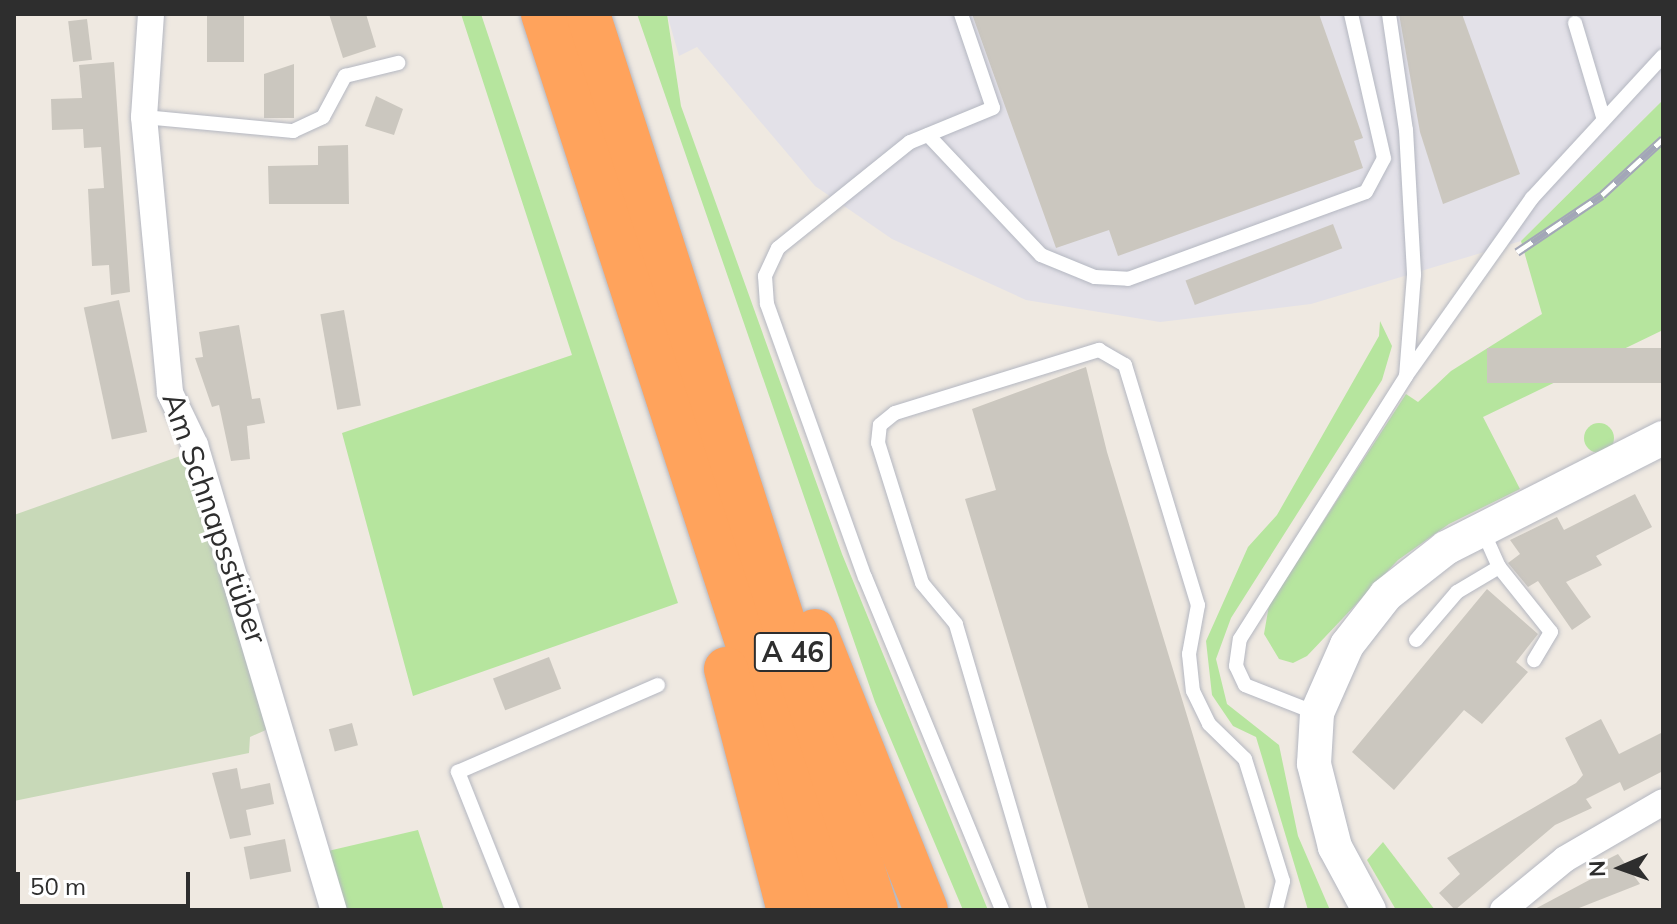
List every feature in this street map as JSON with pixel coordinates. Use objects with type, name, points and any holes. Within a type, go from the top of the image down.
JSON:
[{"type":"highway","name":"A 46","points":[[543,14],[692,403],[876,910]]},
{"type":"highway","name":"A 46","points":[[588,14],[692,403],[834,910]]},
{"type":"highway","points":[[692,403],[710,611],[789,910]]},
{"type":"highway","points":[[692,403],[800,589],[926,910]]},
{"type":"street","name":"Am Schnapsstüber","points":[[151,14],[144,117],[170,393],[215,509],[274,695],[334,910]]},
{"type":"street","points":[[1369,910],[1322,810],[1314,764],[1317,713],[1347,645],[1386,595],[1482,528],[1663,438]]},
{"type":"street","points":[[1503,910],[1565,859],[1663,802]]},
{"type":"lane","points":[[961,14],[993,108],[928,135],[850,186],[778,248],[765,276],[767,304],[865,577],[1002,910]]},
{"type":"lane","points":[[928,135],[1041,255],[1095,277],[1128,279],[1366,192],[1384,158],[1351,14]]},
{"type":"lane","points":[[1389,14],[1406,130],[1414,275],[1406,376]]},
{"type":"lane","points":[[1575,23],[1603,117]]},
{"type":"lane","points":[[1317,713],[1245,685],[1236,666],[1240,639],[1406,376],[1532,198],[1603,117],[1663,56]]},
{"type":"lane","points":[[144,117],[293,131],[323,117],[345,76],[398,63]]},
{"type":"lane","points":[[1040,910],[956,624],[922,583],[878,443],[880,425],[895,413],[1099,350],[1125,365],[1198,605],[1189,654],[1193,691],[1209,724],[1245,759],[1283,881],[1276,910]]},
{"type":"lane","points":[[1482,528],[1499,567],[1551,632],[1534,660]]},
{"type":"lane","points":[[1416,640],[1457,592],[1499,567]]},
{"type":"lane","points":[[513,910],[458,772],[658,685]]},
{"type":"shaded area","points":[[667,14],[1663,14],[1663,100],[1521,241],[1311,304],[1160,322],[1026,300],[892,239],[815,186],[697,47],[679,56]]},
{"type":"green space","points":[[461,14],[481,14],[678,603],[413,696],[342,433],[572,355]]},
{"type":"green space","points":[[637,14],[667,14],[681,106],[842,554],[988,910],[963,910],[875,702]]},
{"type":"green space","points":[[1663,100],[1663,330],[1483,417],[1520,489],[1449,524],[1398,560],[1307,656],[1293,663],[1279,659],[1264,634],[1269,605],[1406,394],[1418,402],[1451,371],[1542,314],[1521,241]]},
{"type":"green space","points":[[1380,321],[1392,346],[1382,380],[1231,618],[1216,659],[1227,704],[1279,745],[1298,836],[1330,910],[1308,910],[1256,737],[1233,726],[1212,695],[1206,641],[1248,547],[1277,515],[1379,336]]},
{"type":"green space","points":[[1599,423],[1605,424],[1613,432],[1613,444],[1605,452],[1599,453],[1593,452],[1585,444],[1584,438],[1585,432],[1593,424]]},
{"type":"green space","points":[[183,455],[275,726],[250,737],[249,753],[14,801],[14,515]]},
{"type":"green space","points":[[418,830],[444,910],[343,910],[328,851]]},
{"type":"green space","points":[[1383,842],[1435,910],[1396,910],[1367,860]]},
{"type":"building","points":[[207,14],[244,14],[244,62],[207,62]]},
{"type":"building","points":[[329,14],[366,14],[376,47],[343,58]]},
{"type":"building","points":[[972,14],[1319,14],[1363,138],[1354,141],[1363,168],[1118,256],[1109,230],[1056,248]]},
{"type":"building","points":[[1399,14],[1462,14],[1520,174],[1443,204],[1420,132]]},
{"type":"building","points":[[87,19],[92,60],[73,62],[68,21]]},
{"type":"building","points":[[114,62],[130,292],[111,295],[109,265],[92,266],[88,189],[104,188],[101,147],[84,148],[83,129],[52,130],[51,99],[82,98],[79,65]]},
{"type":"building","points":[[294,64],[294,118],[264,118],[264,74]]},
{"type":"building","points":[[376,96],[403,109],[394,135],[365,126]]},
{"type":"building","points":[[348,145],[349,204],[269,204],[268,166],[318,165],[318,146]]},
{"type":"building","points":[[1333,224],[1342,248],[1195,305],[1185,281]]},
{"type":"building","points":[[119,300],[147,432],[112,440],[84,307]]},
{"type":"building","points":[[344,310],[361,406],[337,410],[320,314]]},
{"type":"building","points":[[239,325],[252,399],[260,398],[265,423],[247,426],[250,459],[231,461],[219,405],[212,407],[195,358],[203,357],[199,332]]},
{"type":"building","points":[[1487,348],[1663,348],[1663,383],[1487,383]]},
{"type":"building","points":[[1086,367],[1107,452],[1246,910],[1089,910],[965,499],[996,490],[972,409]]},
{"type":"building","points":[[1635,494],[1652,527],[1596,556],[1602,565],[1566,582],[1591,617],[1572,630],[1538,581],[1528,587],[1508,563],[1520,554],[1510,540],[1557,517],[1564,530]]},
{"type":"building","points":[[1487,589],[1538,634],[1516,662],[1528,672],[1482,724],[1464,710],[1394,790],[1352,752]]},
{"type":"building","points":[[549,657],[561,689],[505,710],[493,679]]},
{"type":"building","points":[[1601,719],[1619,754],[1663,732],[1663,771],[1624,791],[1620,782],[1586,799],[1592,808],[1555,825],[1455,910],[1439,893],[1460,874],[1447,858],[1576,783],[1583,775],[1565,738]]},
{"type":"building","points":[[352,723],[358,745],[335,751],[329,729]]},
{"type":"building","points":[[237,768],[241,789],[270,783],[274,804],[246,810],[251,835],[230,839],[212,773]]},
{"type":"building","points":[[285,839],[291,871],[250,879],[244,847]]},
{"type":"building","points":[[1618,854],[1640,884],[1574,910],[1533,910],[1593,878],[1588,869]]},
{"type":"railway","points":[[1517,252],[1602,195],[1663,139]]}]
